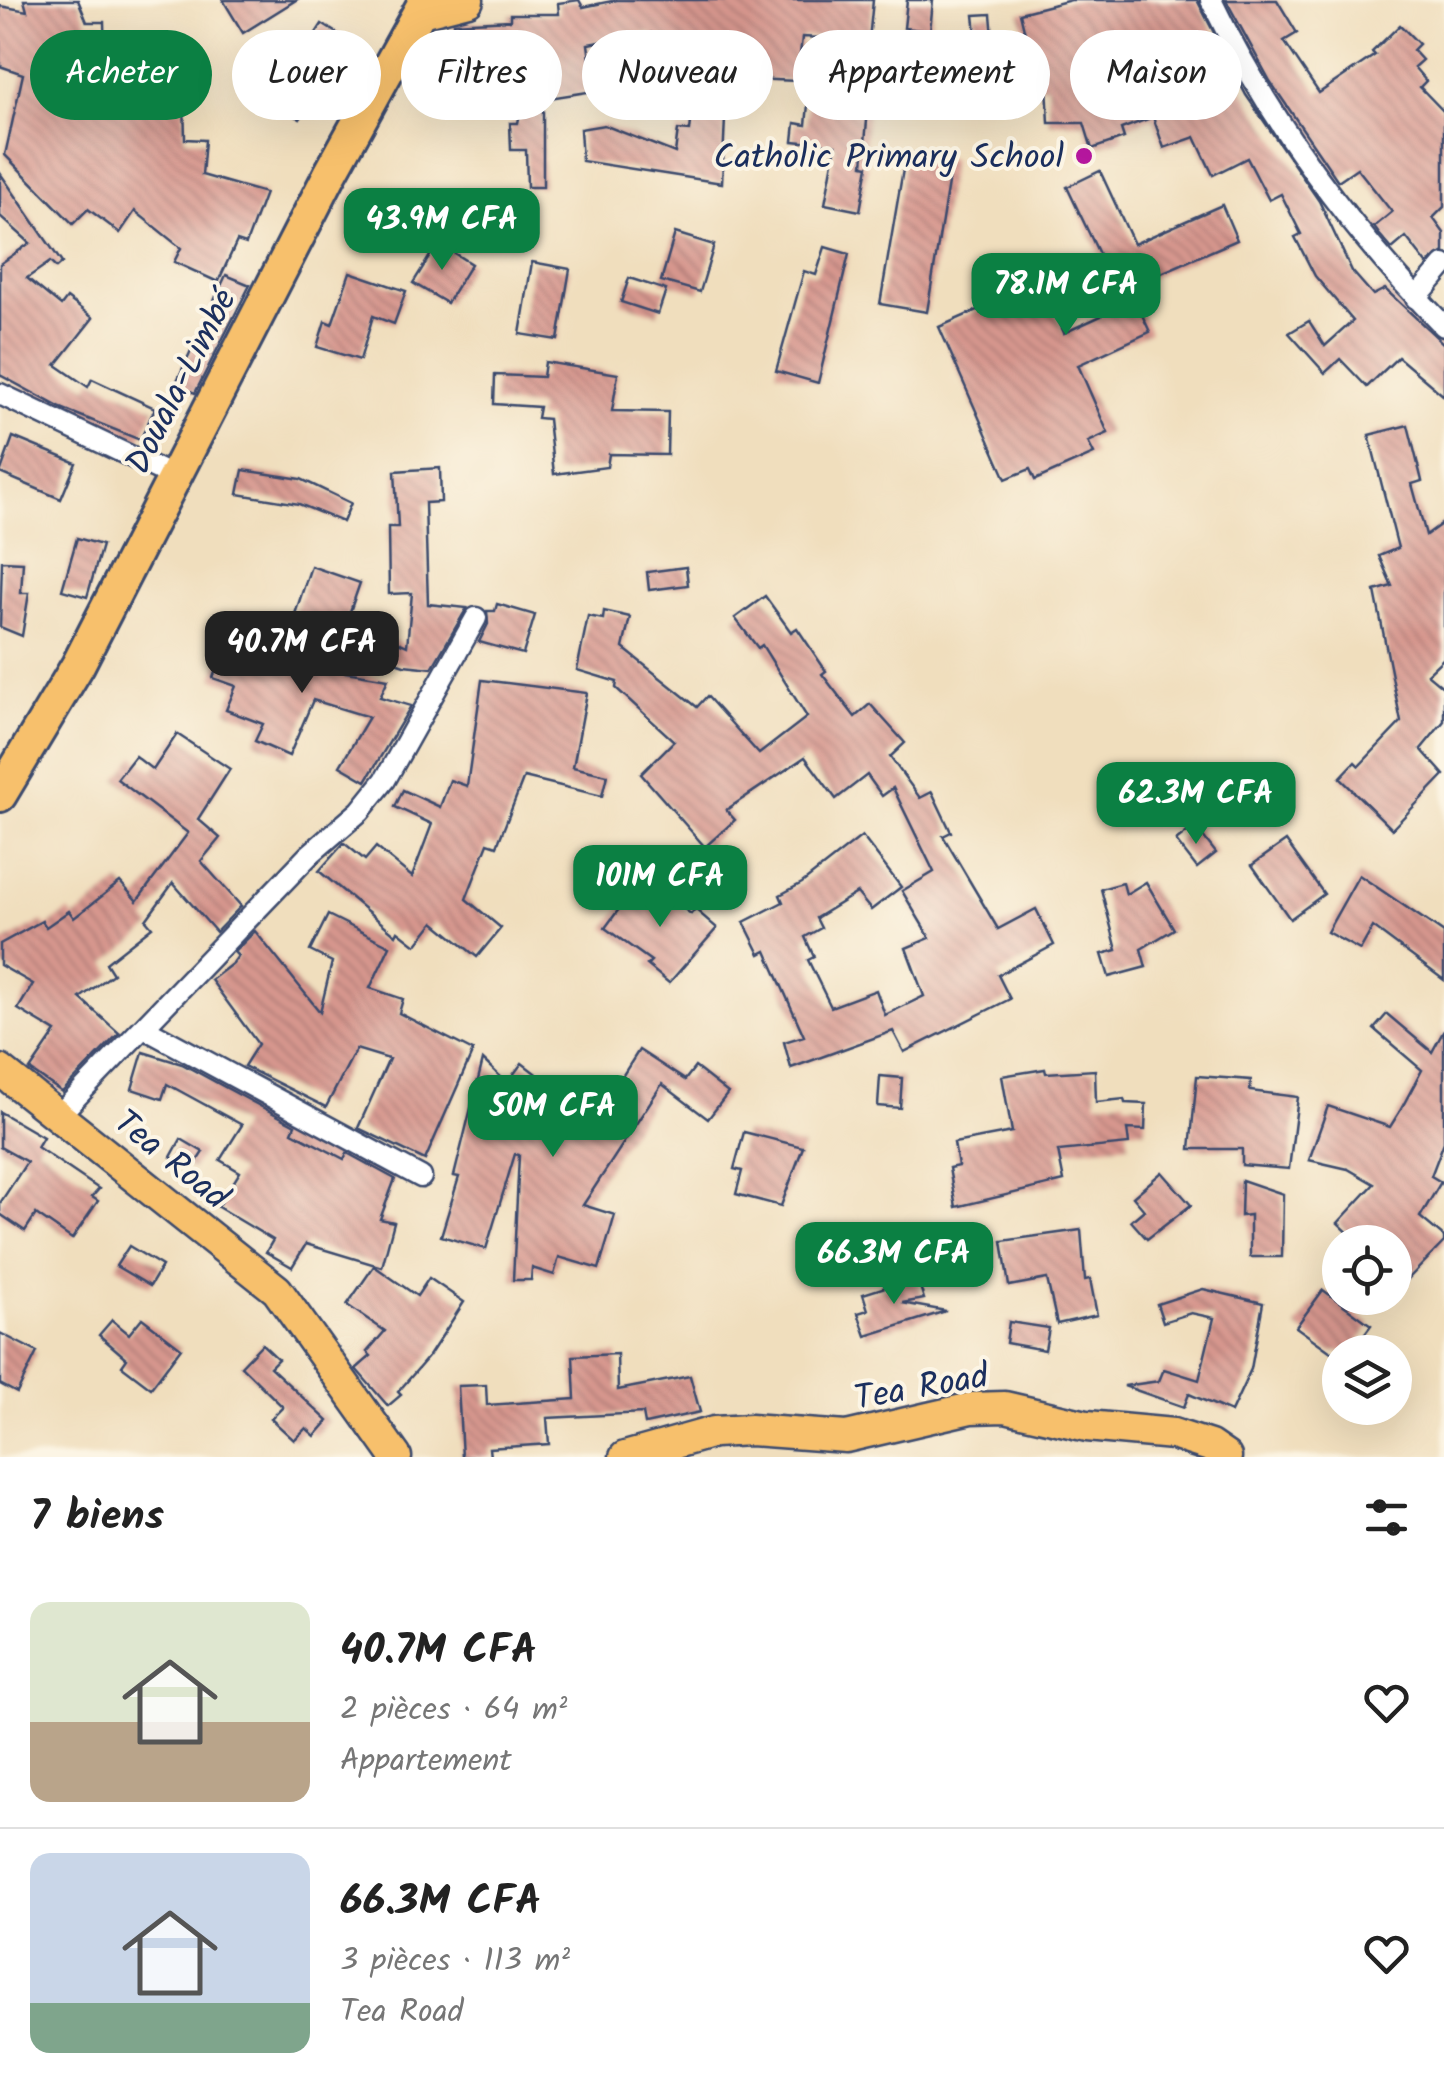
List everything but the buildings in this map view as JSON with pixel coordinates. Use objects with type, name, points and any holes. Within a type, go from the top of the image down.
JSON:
[{"type":"highway","name":"Douala-Limbé","points":[[0,795],[78,666],[330,174],[423,6]]},
{"type":"main road","points":[[423,6],[468,0]]},
{"type":"main road","name":"Tea Road","points":[[0,1070],[276,1290],[396,1457]]},
{"type":"main road","name":"Tea Road","points":[[624,1457],[714,1432],[750,1430],[846,1437],[972,1408],[1005,1408],[1087,1426],[1173,1434],[1210,1446],[1226,1457]]},
{"type":"street","points":[[1211,0],[1244,70],[1354,224],[1444,326]]},
{"type":"street","points":[[1416,298],[1444,265]]},
{"type":"street","points":[[0,394],[176,478]]},
{"type":"street","points":[[59,1115],[309,855],[360,811],[384,780],[476,618]]},
{"type":"street","points":[[144,1028],[421,1176]]},
{"type":"place","name":"Catholic Primary School","points":[[1084,156]]}]
